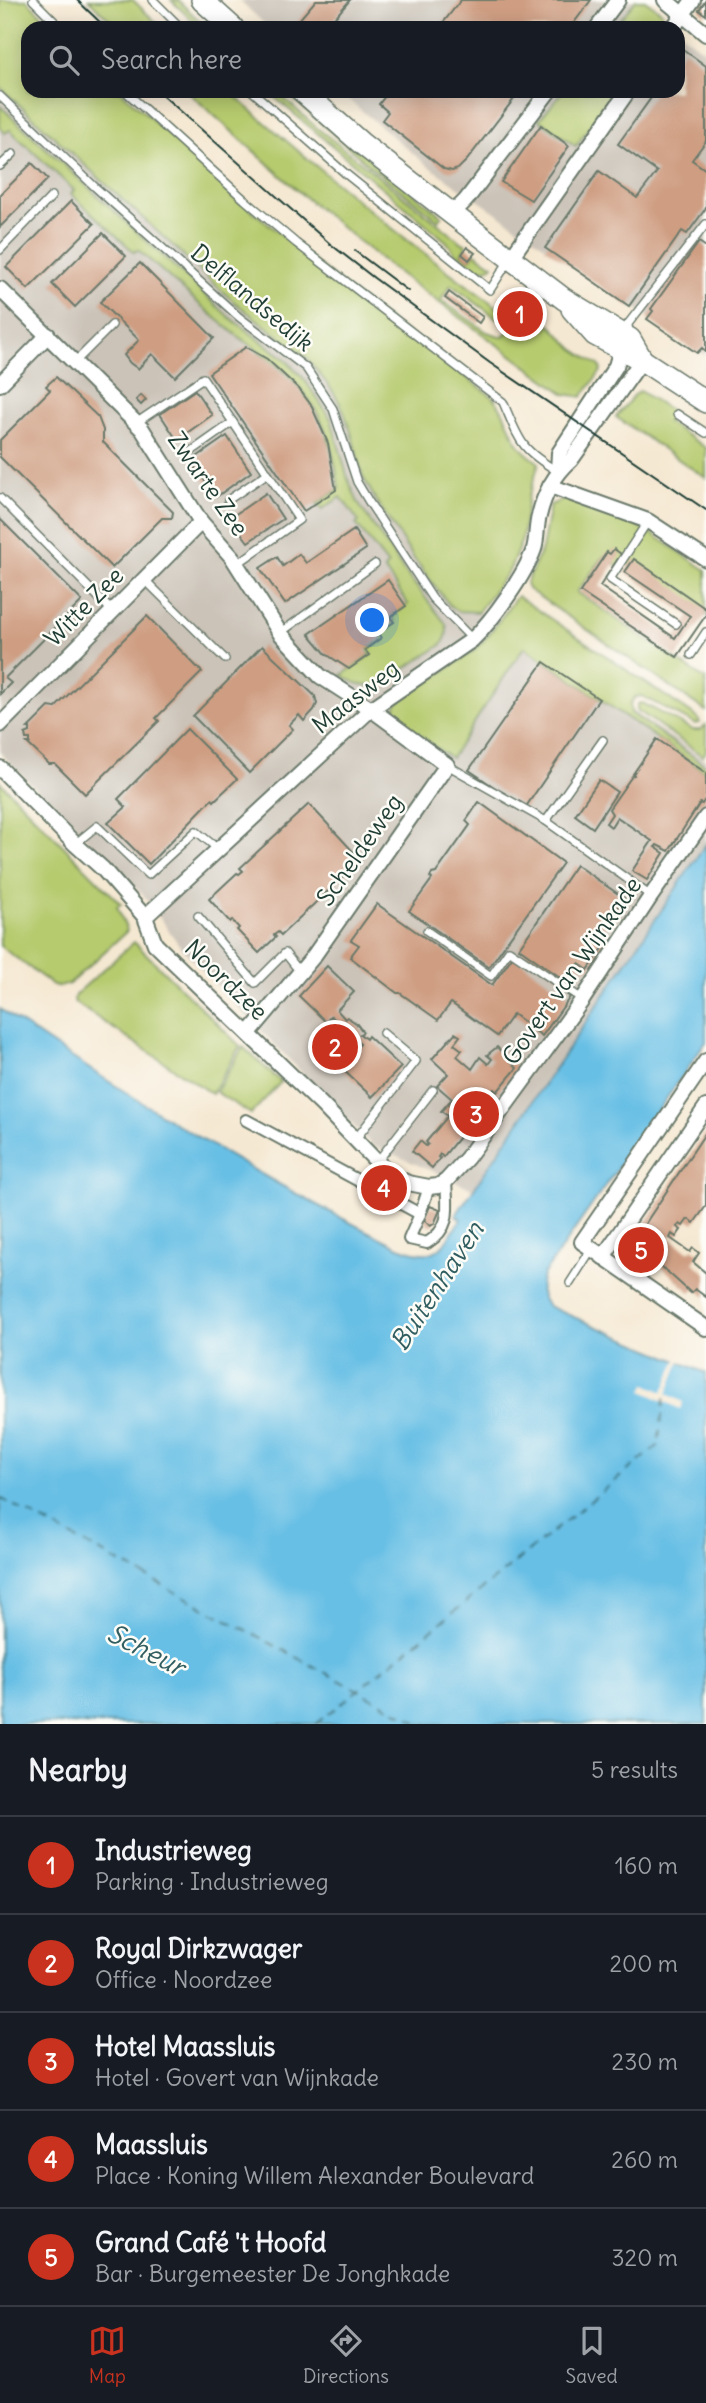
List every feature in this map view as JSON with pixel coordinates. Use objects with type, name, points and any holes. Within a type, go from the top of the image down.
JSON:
[{"type":"main road","points":[[202,0],[225,21]]},
{"type":"main road","points":[[310,98],[362,144],[564,299],[595,335],[626,344],[642,360],[706,402]]},
{"type":"street","points":[[602,21],[618,0]]},
{"type":"street","points":[[665,0],[706,34]]},
{"type":"street","points":[[678,21],[693,0]]},
{"type":"street","points":[[452,214],[466,200],[544,98]]},
{"type":"street","points":[[510,258],[623,98]]},
{"type":"street","name":"Zwarte Zee","points":[[0,289],[142,429],[201,522],[236,564],[280,633],[320,676],[371,709]]},
{"type":"street","points":[[0,384],[48,335]]},
{"type":"street","name":"Maasweg","points":[[558,471],[559,453],[616,366],[626,344]]},
{"type":"street","name":"Maasweg","points":[[145,917],[371,709],[472,640],[486,627],[534,549],[539,516],[558,471],[570,460],[642,360]]},
{"type":"street","points":[[550,486],[648,521],[706,559]]},
{"type":"street","name":"Witte Zee","points":[[0,725],[201,522]]},
{"type":"street","points":[[371,709],[447,765]]},
{"type":"street","name":"Scheldeweg","points":[[249,1033],[300,972],[383,859],[447,765]]},
{"type":"street","name":"Noordzee","points":[[0,768],[103,869],[145,917],[155,944],[249,1033],[377,1162],[408,1183],[429,1187]]},
{"type":"street","name":"Govert van Wijnkade","points":[[446,1181],[467,1158],[583,999],[706,817]]},
{"type":"street","points":[[706,1060],[582,1242],[706,1328]]},
{"type":"street","points":[[597,1253],[706,1107]]},
{"type":"street","points":[[246,1120],[420,1214]]},
{"type":"street","points":[[446,1181],[448,1219],[436,1237],[427,1243],[409,1239],[429,1187],[446,1181]]},
{"type":"lane","points":[[33,0],[54,21]]},
{"type":"lane","points":[[153,0],[174,21]]},
{"type":"lane","name":"Delflandsedijk","points":[[0,96],[95,187],[239,317],[306,368],[333,410],[357,482],[375,512],[432,598],[472,640]]},
{"type":"lane","points":[[133,98],[296,243],[503,402],[517,438],[529,452],[558,471]]},
{"type":"lane","points":[[260,98],[346,174],[490,290],[510,258]]},
{"type":"lane","points":[[0,166],[13,154]]},
{"type":"lane","points":[[0,250],[52,196]]},
{"type":"lane","points":[[626,344],[628,324],[706,224]]},
{"type":"lane","points":[[75,362],[112,326]]},
{"type":"lane","points":[[136,423],[203,378],[299,520],[236,564]]},
{"type":"lane","points":[[677,414],[706,433]]},
{"type":"lane","points":[[192,451],[233,422]]},
{"type":"lane","points":[[228,500],[268,473]]},
{"type":"lane","points":[[0,498],[112,611]]},
{"type":"lane","points":[[648,521],[610,579],[676,624]]},
{"type":"lane","points":[[280,633],[375,564]]},
{"type":"lane","points":[[144,579],[225,659]]},
{"type":"lane","points":[[691,655],[706,632]]},
{"type":"lane","points":[[546,821],[603,740]]},
{"type":"lane","points":[[447,765],[546,821],[651,896]]},
{"type":"lane","points":[[75,844],[97,826],[148,875],[196,831],[218,849]]},
{"type":"lane","points":[[198,916],[256,983],[285,953],[300,972]]},
{"type":"lane","points":[[427,931],[492,976],[509,950],[583,999]]},
{"type":"lane","points":[[355,1140],[416,1061],[383,1033]]},
{"type":"lane","points":[[377,1162],[433,1090]]},
{"type":"lane","points":[[570,1283],[597,1253]]},
{"type":"shaded area","points":[[239,0],[646,0],[666,21],[262,21]]},
{"type":"shaded area","points":[[685,36],[706,52],[706,356],[428,166],[346,98],[685,98]]},
{"type":"shaded area","points":[[0,68],[21,87],[21,98],[34,98],[306,341],[453,596],[706,760],[706,844],[473,1189],[372,1145],[182,949],[146,898],[0,753]]},
{"type":"green space","points":[[0,0],[27,0],[48,21],[21,21],[21,98],[129,98],[255,213],[357,296],[493,397],[520,446],[539,463],[528,498],[522,540],[510,569],[478,612],[458,611],[451,607],[413,557],[363,477],[342,407],[307,358],[233,301],[0,87]]},
{"type":"green space","points":[[89,0],[133,0],[155,21],[111,21]]},
{"type":"green space","points":[[171,0],[178,0],[200,21],[193,21]]},
{"type":"green space","points":[[636,0],[645,0],[662,12],[662,21],[619,21]]},
{"type":"green space","points":[[195,98],[237,98],[363,205],[503,311],[498,319],[451,285],[441,300],[487,332],[503,337],[516,322],[535,335],[542,326],[546,329],[550,325],[574,349],[600,366],[601,371],[582,397],[565,394],[393,269],[307,199]]},
{"type":"green space","points":[[275,98],[284,98],[316,127],[467,245],[461,254],[469,260],[475,253],[493,265],[482,269],[464,263],[447,242]]},
{"type":"green space","points":[[292,98],[298,98],[442,216],[438,220],[371,167]]},
{"type":"green space","points":[[557,98],[609,98],[576,146],[539,120]]},
{"type":"green space","points":[[0,106],[229,317],[284,358],[304,379],[331,419],[348,479],[358,503],[404,571],[446,624],[446,636],[440,646],[378,684],[362,685],[342,675],[371,655],[368,649],[384,639],[380,633],[395,622],[392,616],[408,604],[384,569],[388,565],[356,524],[359,522],[341,497],[322,509],[317,504],[339,489],[332,450],[310,402],[287,374],[233,332],[138,250],[134,252],[71,194],[74,190],[10,130],[5,133],[0,128]]},
{"type":"green space","points":[[640,391],[674,413],[667,422],[706,448],[706,478],[616,417]]},
{"type":"green space","points":[[565,499],[636,525],[706,570],[706,616],[627,564],[622,569],[604,556],[577,592],[706,680],[706,711],[528,589],[526,584],[542,549],[550,505]]},
{"type":"green space","points":[[517,596],[698,718],[700,723],[695,724],[642,696],[635,697],[630,704],[631,713],[706,766],[706,772],[524,647],[451,758],[401,724],[394,714],[397,703],[475,650]]},
{"type":"green space","points":[[642,703],[693,730],[701,730],[706,725],[706,751],[703,756],[637,710],[637,704]]},
{"type":"green space","points":[[0,782],[121,904],[117,906],[127,931],[69,984],[60,987],[53,985],[0,946]]},
{"type":"green space","points":[[134,942],[240,1046],[212,1094],[74,1002],[75,995]]},
{"type":"green space","points":[[243,1047],[281,1082],[251,1114],[216,1092]]},
{"type":"water","points":[[706,844],[706,1042],[543,1275],[541,1288],[542,1296],[550,1307],[706,1373],[706,1724],[0,1724],[0,1009],[146,1105],[296,1194],[399,1247],[430,1253],[437,1250],[454,1230],[461,1219],[456,1215]]},
{"type":"pier","points":[[678,1357],[681,1359],[667,1394],[683,1402],[680,1409],[643,1391],[646,1384],[663,1392]]},
{"type":"building","points":[[316,0],[350,0],[332,21],[298,21]]},
{"type":"building","points":[[461,0],[591,0],[575,21],[444,21]]},
{"type":"building","points":[[706,0],[706,15],[699,10]]},
{"type":"building","points":[[685,51],[706,66],[706,141],[692,160],[706,170],[706,208],[687,234],[682,231],[629,306],[545,248],[599,171],[637,198],[657,172],[618,144],[651,98],[685,98]]},
{"type":"building","points":[[384,98],[515,98],[467,160],[452,171],[444,169],[382,120],[388,112],[379,104]]},
{"type":"building","points":[[541,125],[569,146],[531,200],[501,182]]},
{"type":"building","points":[[32,163],[48,179],[0,227],[0,195]]},
{"type":"building","points":[[71,201],[94,224],[28,289],[6,267]]},
{"type":"building","points":[[103,233],[126,256],[75,307],[52,284]]},
{"type":"building","points":[[699,242],[706,247],[706,352],[702,348],[697,353],[647,319],[653,311],[651,309]]},
{"type":"building","points":[[467,247],[475,253],[469,260],[462,254]]},
{"type":"building","points":[[140,263],[214,338],[175,377],[152,354],[138,369],[130,363],[124,355],[139,340],[100,302]]},
{"type":"building","points":[[449,292],[483,317],[479,323],[445,298]]},
{"type":"building","points":[[246,347],[267,359],[299,389],[311,405],[328,443],[336,490],[304,511],[209,373]]},
{"type":"building","points":[[56,377],[98,417],[103,430],[103,442],[173,512],[172,518],[162,518],[112,568],[0,457],[0,440],[50,390],[46,386]]},
{"type":"building","points":[[195,390],[212,415],[177,440],[160,414]]},
{"type":"building","points":[[141,395],[146,400],[141,405],[136,400]]},
{"type":"building","points":[[227,436],[251,472],[216,497],[191,461]]},
{"type":"building","points":[[266,493],[283,519],[248,542],[230,518]]},
{"type":"building","points":[[0,519],[82,601],[5,678],[11,683],[0,694]]},
{"type":"building","points":[[354,530],[366,549],[285,604],[260,568],[277,557],[283,566],[299,554],[306,563]]},
{"type":"building","points":[[614,549],[621,554],[600,586],[675,638],[690,616],[625,572],[634,559],[706,609],[706,615],[677,657],[580,592],[607,552],[610,554]]},
{"type":"building","points":[[388,580],[406,606],[390,617],[394,622],[378,633],[381,638],[365,650],[369,655],[349,669],[326,654],[309,634]]},
{"type":"building","points":[[147,616],[202,672],[156,718],[159,721],[85,794],[55,764],[49,764],[27,743],[30,743],[30,739],[26,739],[25,734],[30,732],[28,728],[49,707],[55,708]]},
{"type":"building","points":[[262,646],[315,696],[317,704],[304,721],[299,715],[289,725],[293,729],[249,773],[193,716]]},
{"type":"building","points":[[544,662],[599,699],[525,808],[469,770]]},
{"type":"building","points":[[187,729],[237,779],[214,801],[212,799],[149,864],[108,823],[126,807],[118,799]]},
{"type":"building","points":[[657,739],[706,773],[706,798],[669,851],[657,845],[655,847],[664,853],[647,880],[632,871],[652,841],[617,817],[611,827],[606,823],[612,814],[609,809]]},
{"type":"building","points":[[599,780],[617,792],[593,828],[575,815]]},
{"type":"building","points":[[479,802],[563,863],[489,967],[409,911],[432,879],[432,874],[436,873],[470,825],[466,821]]},
{"type":"building","points":[[309,804],[361,860],[281,935],[278,932],[274,935],[276,937],[259,953],[237,930],[239,928],[232,920],[230,922],[209,899],[237,873],[243,871],[240,868]]},
{"type":"building","points":[[576,865],[624,898],[599,934],[608,941],[588,970],[579,964],[567,982],[519,948]]},
{"type":"building","points":[[377,904],[492,985],[513,956],[570,997],[542,1036],[513,1014],[497,1036],[451,1003],[438,1020],[350,957],[359,945],[351,940]]},
{"type":"building","points":[[327,966],[354,992],[337,1010],[345,1019],[347,1017],[356,1023],[363,1032],[360,1034],[366,1039],[368,1036],[401,1067],[372,1097],[339,1066],[360,1044],[355,1039],[344,1051],[335,1051],[329,1045],[329,1036],[340,1024],[331,1016],[326,1022],[299,996]]},
{"type":"building","points":[[455,1033],[460,1036],[454,1044],[462,1050],[457,1056],[472,1069],[480,1057],[488,1064],[492,1059],[487,1055],[497,1047],[517,1068],[497,1092],[494,1089],[480,1107],[483,1109],[475,1119],[473,1117],[470,1120],[472,1121],[443,1157],[440,1154],[432,1168],[412,1151],[420,1141],[426,1146],[426,1142],[448,1116],[441,1111],[452,1099],[437,1086],[448,1074],[432,1059]]},
{"type":"building","points":[[706,1132],[706,1206],[694,1223],[688,1219],[683,1226],[680,1224],[677,1227],[681,1230],[676,1237],[672,1234],[670,1238],[690,1252],[693,1248],[699,1253],[693,1262],[706,1273],[706,1297],[695,1289],[691,1293],[660,1265],[653,1262],[646,1269],[625,1254]]},
{"type":"building","points":[[430,1206],[440,1210],[434,1224],[430,1226],[424,1220]]},
{"type":"ferry route","points":[[316,1724],[658,1446],[665,1394]]},
{"type":"ferry route","points":[[0,1498],[421,1724]]},
{"type":"tram line","points":[[77,0],[99,21]]},
{"type":"tram line","points":[[166,98],[329,243],[374,278],[490,363],[706,510]]},
{"type":"tram line","points":[[355,251],[408,291]]},
{"type":"place","name":"Industrieweg","points":[[520,314]]},
{"type":"place","name":"Royal Dirkzwager","points":[[335,1047]]},
{"type":"place","name":"Hotel Maassluis","points":[[476,1114]]},
{"type":"place","name":"Maassluis","points":[[384,1188]]},
{"type":"place","name":"Grand Café 't Hoofd","points":[[641,1250]]},
{"type":"water label","name":"Buitenhaven","points":[[437,1286]]},
{"type":"water label","name":"Scheur","points":[[146,1650]]}]
